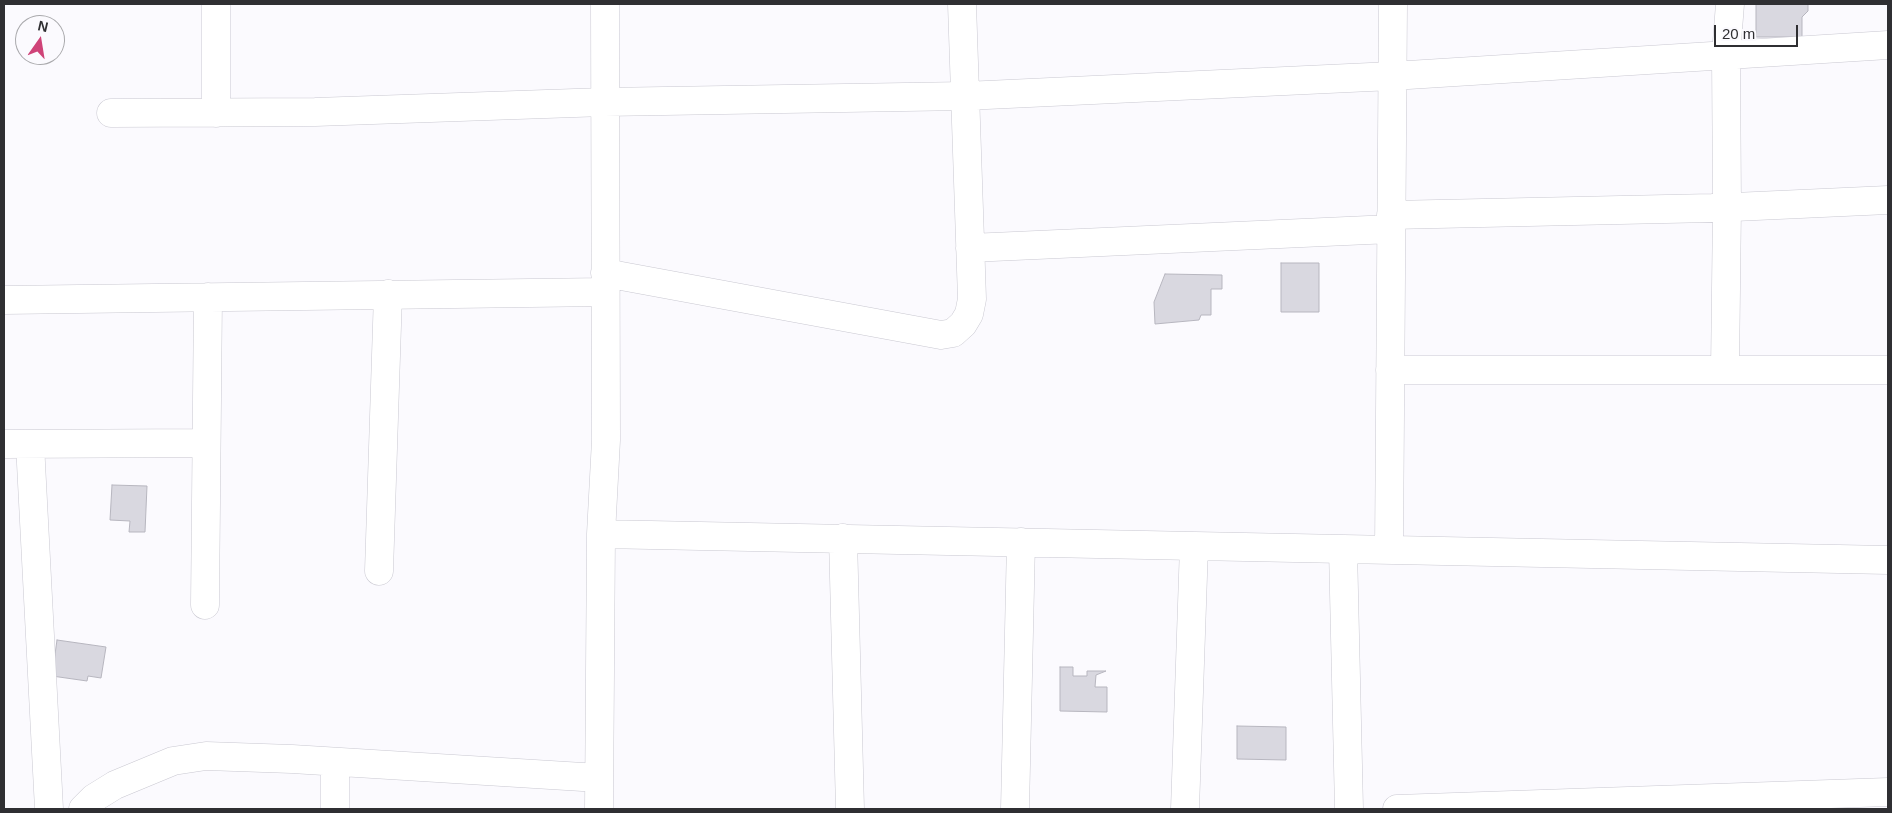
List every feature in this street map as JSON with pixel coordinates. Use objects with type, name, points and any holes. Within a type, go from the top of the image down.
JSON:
[{"type":"street","points":[[216,4],[216,113]]},
{"type":"street","points":[[599,809],[602,534],[606,440],[605,4]]},
{"type":"street","points":[[4,300],[388,294],[605,282],[941,335],[953,333],[964,324],[972,299],[962,4]]},
{"type":"street","points":[[1389,550],[1393,4]]},
{"type":"street","points":[[1724,370],[1727,207],[1726,56],[1730,4]]},
{"type":"street","points":[[111,113],[315,112],[604,102],[965,96],[1392,76],[1888,45]]},
{"type":"street","points":[[970,248],[1391,222],[1888,200]]},
{"type":"street","points":[[379,571],[388,294]]},
{"type":"street","points":[[205,605],[208,297]]},
{"type":"street","points":[[1390,370],[1888,370]]},
{"type":"street","points":[[4,444],[206,443]]},
{"type":"street","points":[[30,444],[49,809]]},
{"type":"street","points":[[602,534],[1888,560]]},
{"type":"street","points":[[843,538],[850,809]]},
{"type":"street","points":[[1015,809],[1021,542]]},
{"type":"street","points":[[1185,809],[1194,546]]},
{"type":"street","points":[[1343,549],[1349,809]]},
{"type":"street","points":[[84,809],[94,798],[115,785],[173,761],[206,756],[599,778]]},
{"type":"street","points":[[335,762],[335,809]]},
{"type":"street","points":[[1397,809],[1888,792]]},
{"type":"building","points":[[1756,4],[1808,4],[1808,11],[1802,17],[1802,37],[1756,37]]},
{"type":"building","points":[[1281,263],[1319,263],[1319,312],[1281,312]]},
{"type":"building","points":[[1165,274],[1222,275],[1222,289],[1211,289],[1211,315],[1201,315],[1199,320],[1155,324],[1154,302]]},
{"type":"building","points":[[112,485],[147,486],[145,532],[129,532],[130,521],[110,520]]},
{"type":"building","points":[[57,640],[106,647],[101,678],[88,676],[87,681],[52,676]]},
{"type":"building","points":[[1060,667],[1073,667],[1073,676],[1087,676],[1087,671],[1106,671],[1096,675],[1095,687],[1107,687],[1107,712],[1060,711]]},
{"type":"building","points":[[1237,726],[1286,727],[1286,760],[1237,759]]}]
